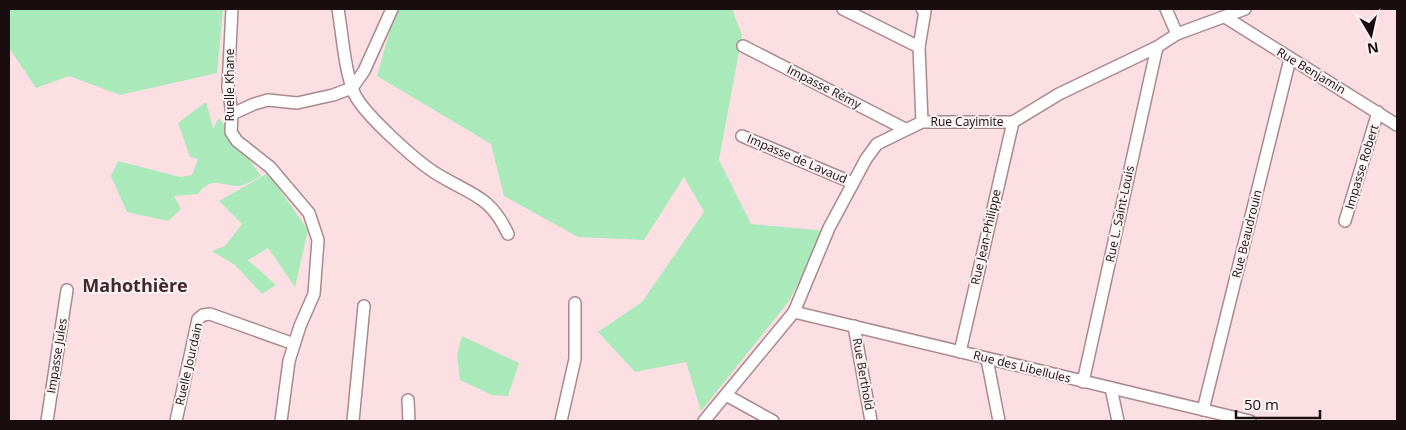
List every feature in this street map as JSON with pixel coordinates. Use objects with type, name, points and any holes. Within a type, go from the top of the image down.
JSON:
[{"type":"street","name":"Ruelle Khane","points":[[232,9],[228,87],[232,114],[230,132],[237,141],[270,167],[309,214],[318,240],[314,294],[294,344],[281,421]]},
{"type":"street","points":[[338,9],[352,88],[360,103],[409,152],[439,175],[489,203],[501,218],[508,234]]},
{"type":"street","points":[[232,114],[268,100],[297,103],[333,95],[352,88],[364,71],[392,9]]},
{"type":"street","points":[[843,9],[919,47]]},
{"type":"street","points":[[922,9],[925,11],[919,47],[922,122]]},
{"type":"street","points":[[1166,9],[1177,34]]},
{"type":"street","name":"Rue Cayimite","points":[[704,421],[794,312],[829,228],[877,144],[904,128],[922,122],[1013,122],[1059,94],[1157,47],[1177,34],[1225,18],[1245,9]]},
{"type":"street","name":"Rue Benjamin","points":[[1225,18],[1397,125]]},
{"type":"street","name":"Impasse Rémy","points":[[743,46],[904,128]]},
{"type":"street","name":"Rue L. Saint-Louis","points":[[1083,382],[1157,47]]},
{"type":"street","name":"Rue Beaudrouin","points":[[1202,410],[1290,59]]},
{"type":"street","name":"Impasse Robert","points":[[1345,221],[1378,112]]},
{"type":"street","name":"Rue Jean-Philippe","points":[[960,352],[1013,122]]},
{"type":"street","name":"Impasse de Lavaud","points":[[742,136],[853,183]]},
{"type":"street","name":"Impasse Jules","points":[[47,421],[67,290]]},
{"type":"street","points":[[562,421],[575,359],[575,303]]},
{"type":"street","points":[[354,421],[364,306]]},
{"type":"street","name":"Rue des Libellules","points":[[794,312],[1247,421]]},
{"type":"street","name":"Ruelle Jourdain","points":[[176,421],[198,319],[203,315],[210,314],[294,344]]},
{"type":"street","name":"Rue Berthold","points":[[854,326],[871,421]]},
{"type":"street","points":[[987,359],[999,421]]},
{"type":"street","points":[[1111,388],[1118,421]]},
{"type":"street","points":[[726,394],[774,421]]},
{"type":"street","points":[[408,400],[409,421]]},
{"type":"green space","points":[[9,9],[223,9],[217,73],[120,95],[69,76],[36,88],[9,48]]},
{"type":"green space","points":[[396,9],[732,9],[742,35],[719,160],[751,224],[825,231],[789,301],[701,411],[686,362],[635,372],[598,332],[642,302],[704,212],[684,177],[644,240],[578,237],[504,196],[491,144],[377,76]]},
{"type":"green space","points":[[206,102],[213,128],[219,118],[261,176],[241,186],[213,183],[203,188],[198,194],[174,196],[181,209],[168,221],[127,212],[111,176],[118,161],[180,177],[192,175],[198,159],[190,157],[178,123]]},
{"type":"green space","points":[[270,172],[277,186],[308,230],[295,287],[268,248],[248,260],[276,285],[262,294],[235,265],[212,251],[225,246],[242,224],[219,201]]},
{"type":"green space","points":[[462,336],[519,363],[508,396],[492,395],[460,380],[457,355]]},
{"type":"district","name":"Mahothière","points":[[135,286]]}]
